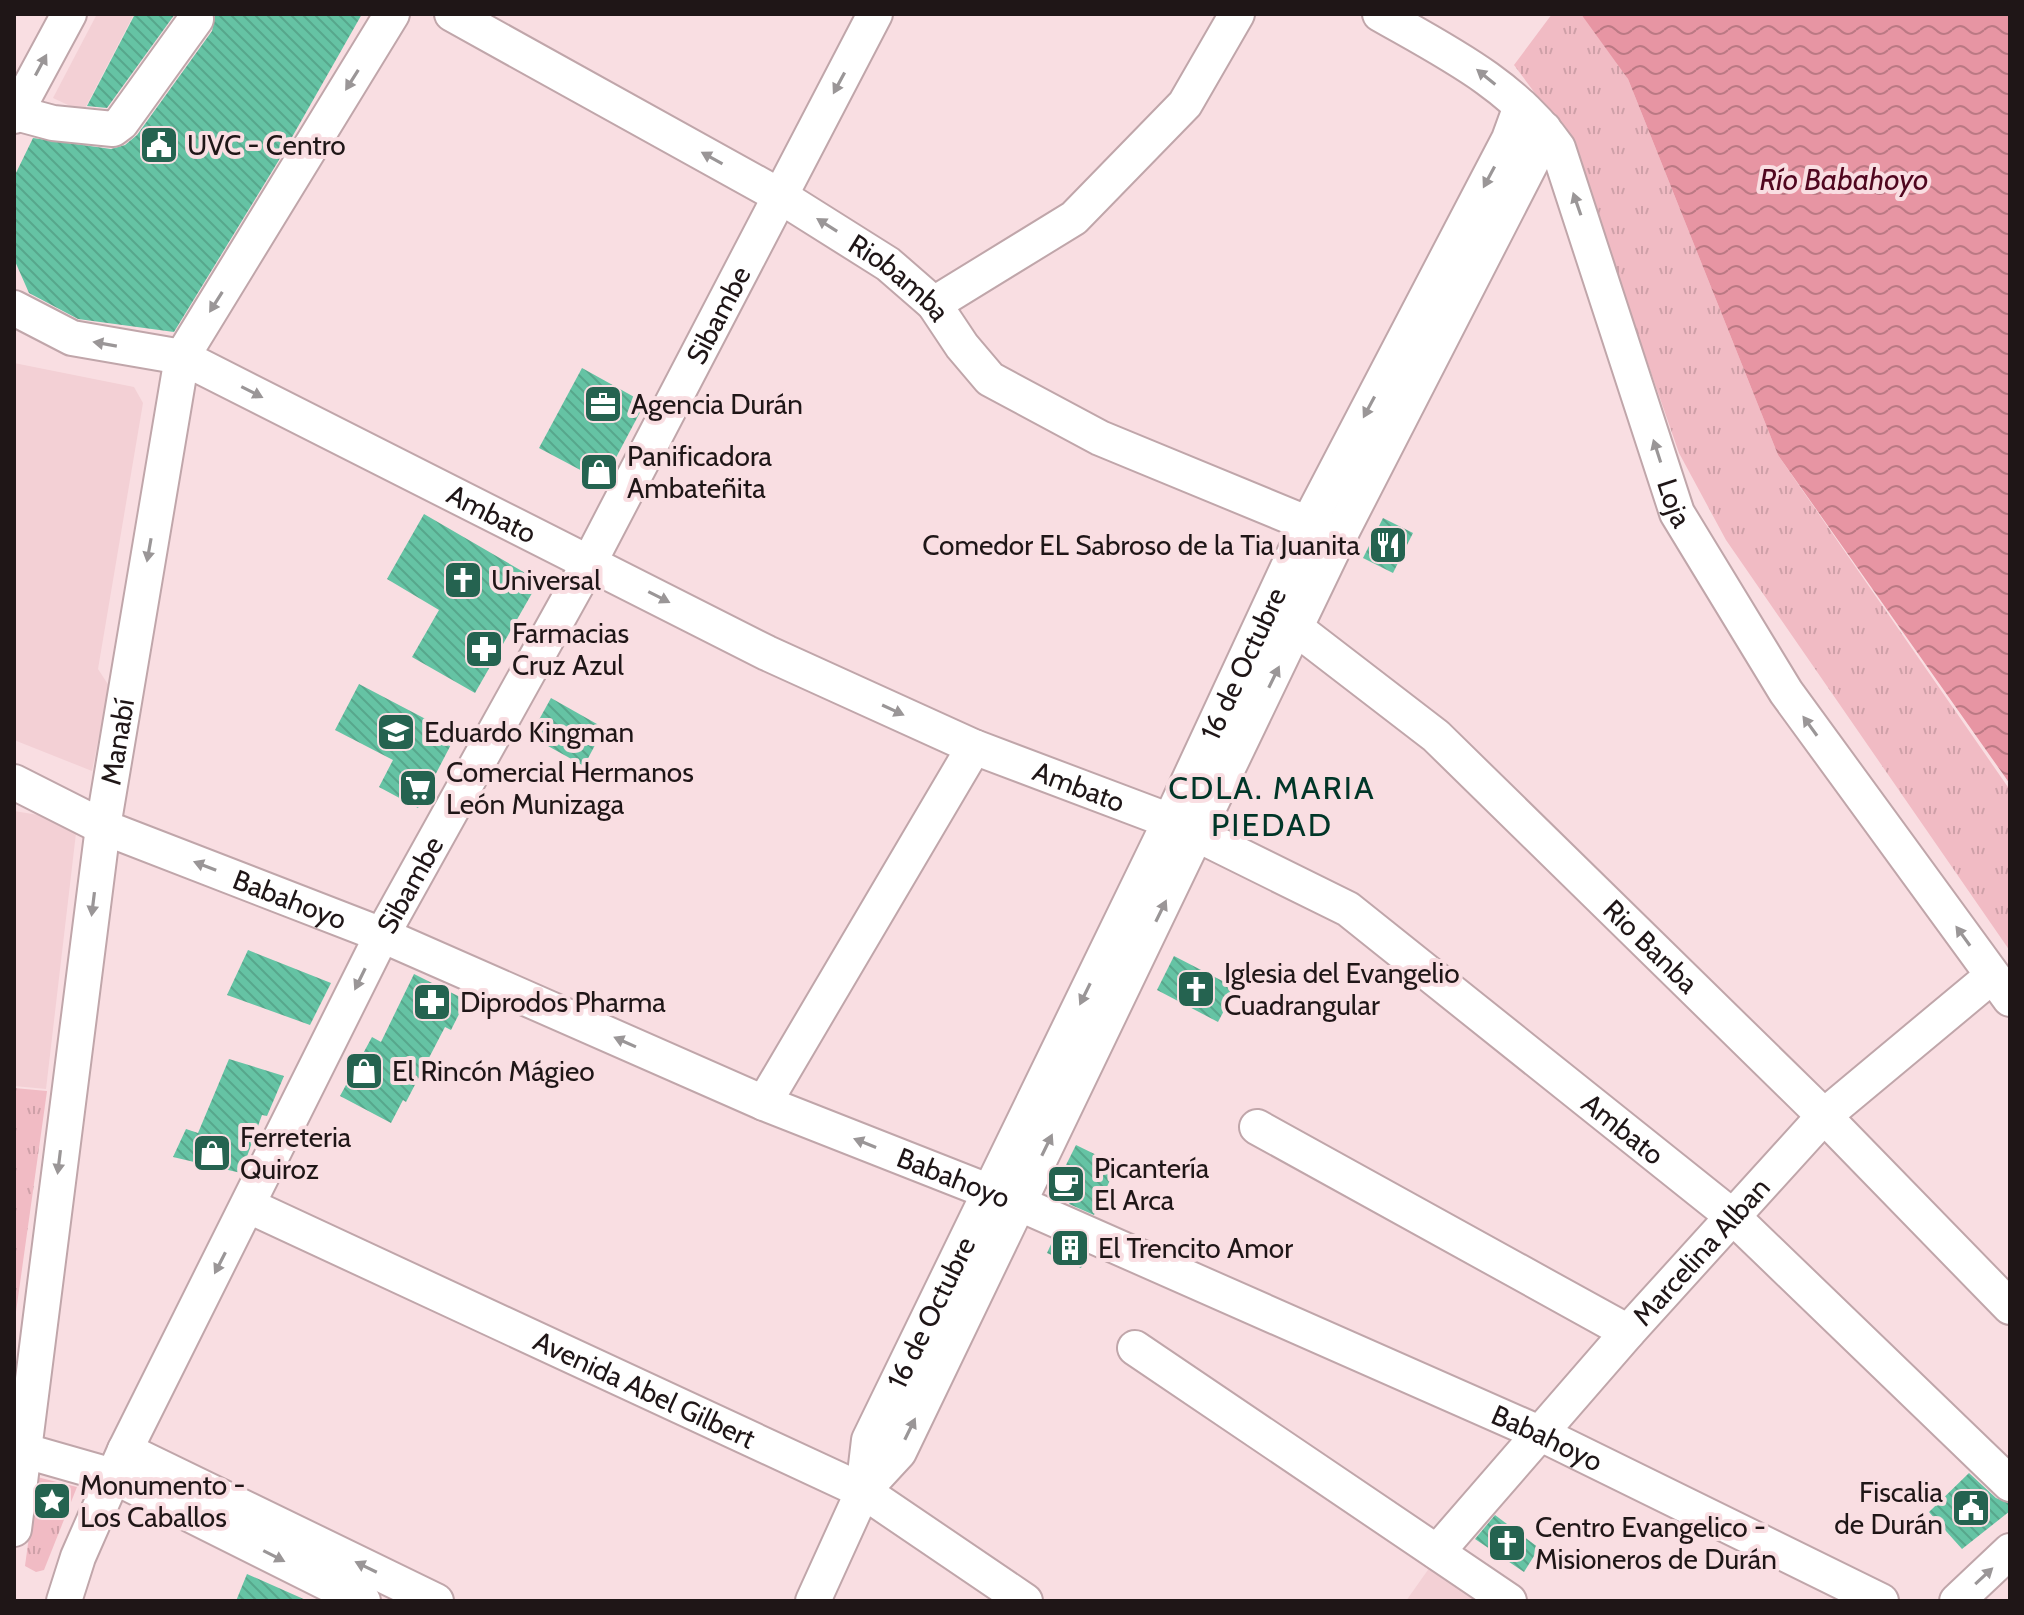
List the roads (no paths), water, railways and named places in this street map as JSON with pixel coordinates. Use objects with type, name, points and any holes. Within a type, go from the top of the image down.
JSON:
[{"type":"street","points":[[69,14],[15,114],[53,123],[113,129],[121,123],[196,19]]},
{"type":"street","name":"Manabí","points":[[14,1529],[103,827],[182,357],[392,14]]},
{"type":"street","name":"Riobamba","points":[[452,14],[780,196],[888,264],[934,304],[962,346],[990,379],[1100,438],[1339,537]]},
{"type":"street","name":"Sibambe","points":[[64,1601],[119,1463],[382,935],[590,561],[875,14]]},
{"type":"street","points":[[934,304],[1074,218],[1185,104],[1237,14]]},
{"type":"street","name":"Loja","points":[[1380,14],[1478,70],[1532,117],[1563,161],[1677,513],[1786,692],[2001,987]]},
{"type":"street","name":"16 de Octubre","points":[[1184,828],[1266,615],[1308,524],[1509,139],[1532,117]]},
{"type":"street","name":"16 de Octubre","points":[[813,1601],[863,1491],[869,1440],[1004,1198],[1184,828],[1297,629],[1339,537],[1532,161],[1532,117]]},
{"type":"street","name":"Ambato","points":[[14,308],[72,338],[182,357],[767,653],[974,747],[1184,828],[1348,909],[1732,1216],[2010,1484]]},
{"type":"street","name":"Rio Banba","points":[[1266,615],[1297,629],[1436,736],[1824,1116],[2010,1307]]},
{"type":"street","points":[[764,1103],[974,747]]},
{"type":"street","name":"Babahoyo","points":[[14,782],[103,827],[382,935],[764,1103],[1004,1198],[1539,1433],[1881,1601]]},
{"type":"street","name":"Marcelina Alban","points":[[1437,1552],[1628,1332],[1824,1116],[2001,987]]},
{"type":"street","points":[[1257,1127],[1628,1332]]},
{"type":"street","name":"Avenida Abel Gilbert","points":[[249,1206],[863,1491],[1025,1601]]},
{"type":"street","points":[[1135,1348],[1509,1601]]},
{"type":"street","points":[[22,1450],[119,1463],[436,1601]]},
{"type":"street","points":[[119,1463],[363,1601]]},
{"type":"street","points":[[1957,1601],[2010,1551]]},
{"type":"water","name":"Río Babahoyo","points":[[1581,14],[2010,14],[2010,784],[1778,455],[1628,79]]},
{"type":"place","name":"UVC - Centro","points":[[159,145]]},
{"type":"place","name":"Agencia Durán","points":[[603,404]]},
{"type":"place","name":"Panificadora Ambateñita","points":[[599,472]]},
{"type":"place","name":"Comedor EL Sabroso de la Tia Juanita","points":[[1388,545]]},
{"type":"place","name":"Universal","points":[[463,580]]},
{"type":"place","name":"Farmacias Cruz Azul","points":[[484,649]]},
{"type":"place","name":"Eduardo Kingman","points":[[396,732]]},
{"type":"place","name":"Comercial Hermanos León Munizaga","points":[[418,788]]},
{"type":"place","name":"Iglesia del Evangelio Cuadrangular","points":[[1196,989]]},
{"type":"place","name":"Diprodos Pharma","points":[[432,1002]]},
{"type":"place","name":"El Rincón Mágieo","points":[[364,1071]]},
{"type":"place","name":"Ferreteria Quiroz","points":[[212,1153]]},
{"type":"place","name":"Picantería El Arca","points":[[1066,1184]]},
{"type":"place","name":"El Trencito Amor","points":[[1070,1248]]},
{"type":"place","name":"Monumento - Los Caballos","points":[[52,1501]]},
{"type":"place","name":"Fiscalia de Durán","points":[[1971,1508]]},
{"type":"place","name":"Centro Evangelico - Misioneros de Durán","points":[[1507,1543]]},
{"type":"district","name":"CDLA. MARIA PIEDAD","points":[[1272,806]]}]
